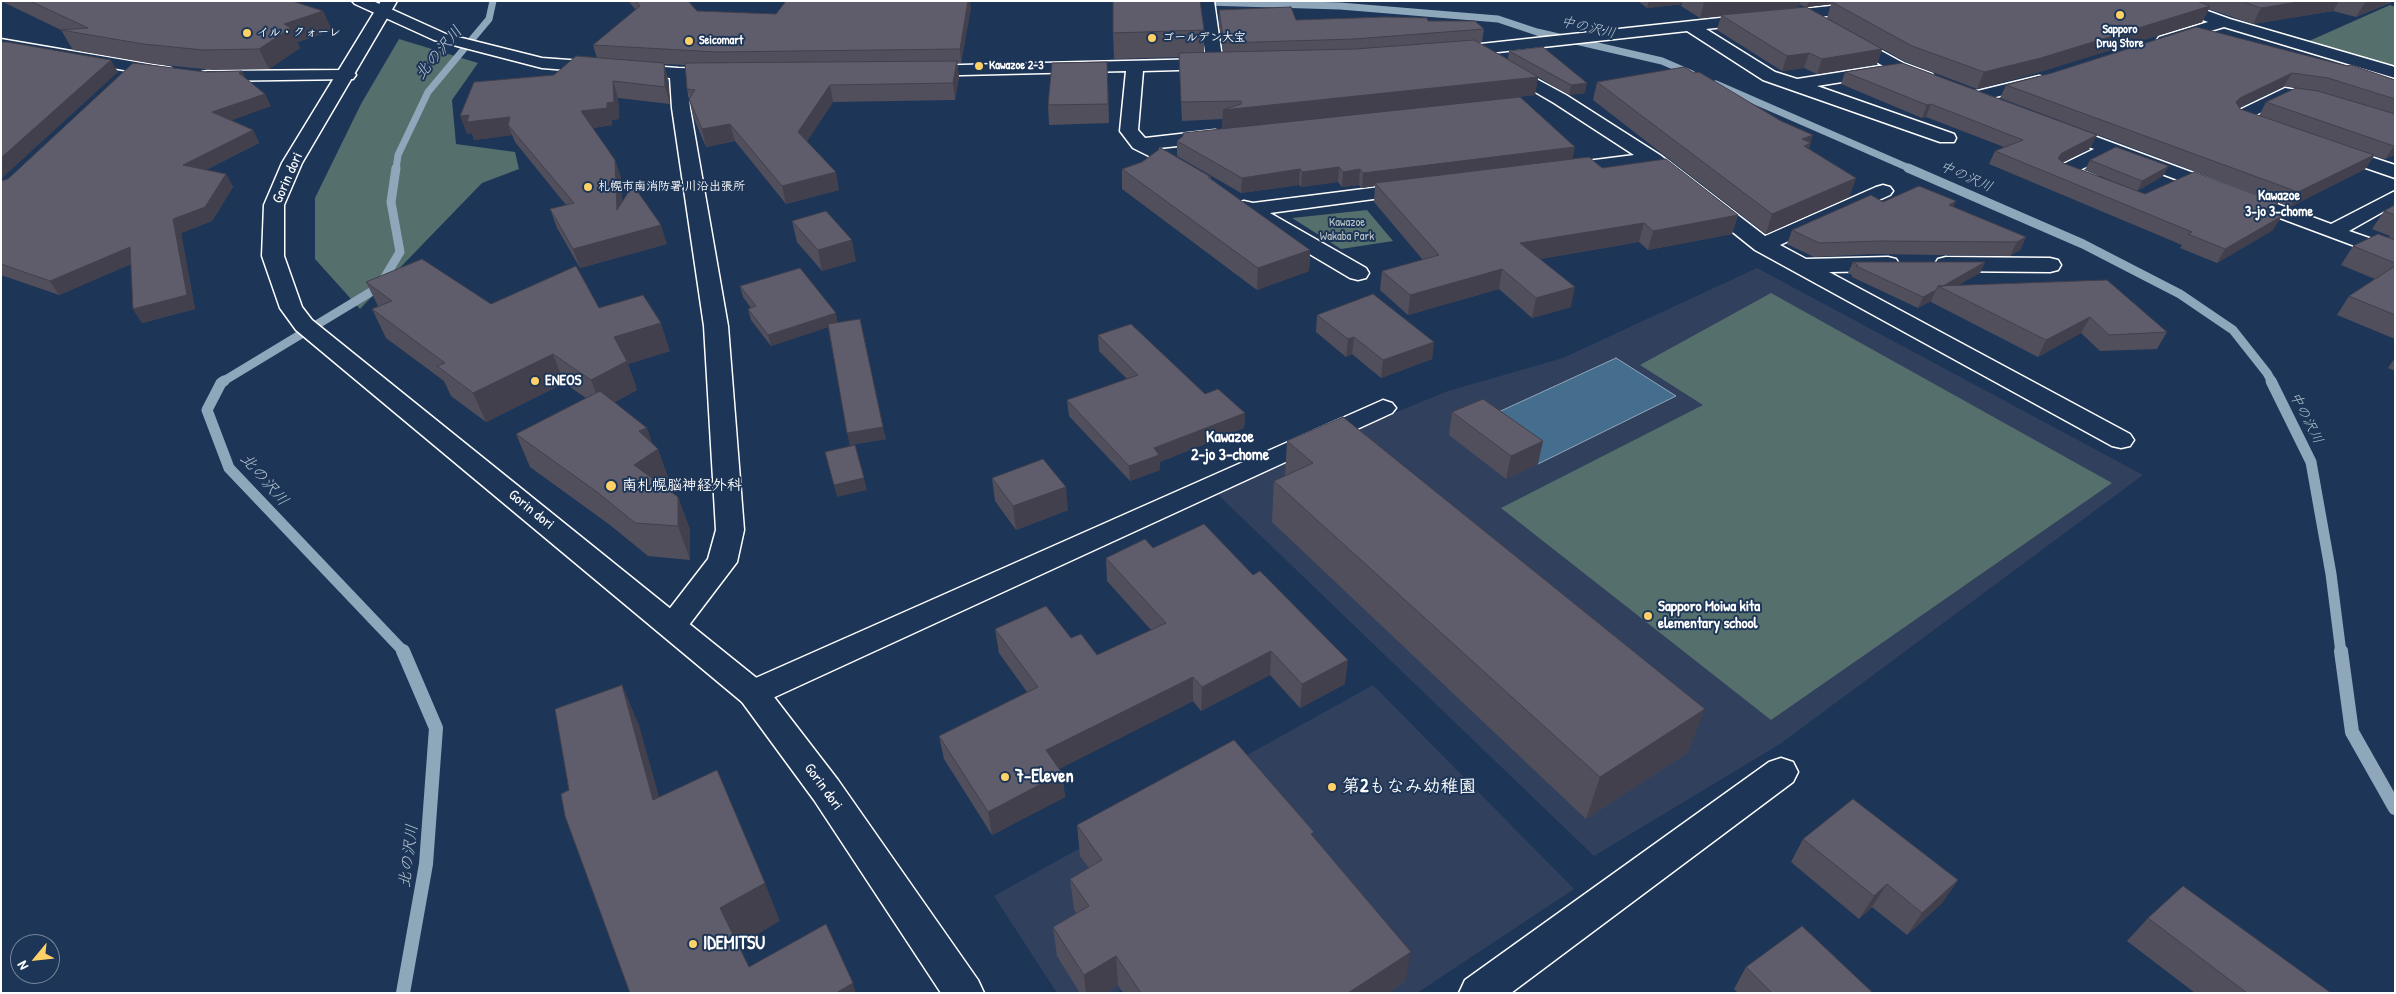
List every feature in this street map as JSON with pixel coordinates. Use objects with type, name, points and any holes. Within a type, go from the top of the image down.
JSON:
[{"type":"street","points":[[360,1],[386,7],[419,28],[460,44],[542,63],[678,73],[740,74]]},
{"type":"street","points":[[1785,1],[1804,14],[1899,68],[2002,107]]},
{"type":"street","points":[[1438,53],[1921,1]]},
{"type":"street","points":[[2164,1],[2224,22],[2395,73]]},
{"type":"street","name":"Gorin dori","points":[[386,7],[347,75],[292,163],[274,205],[273,256],[291,308],[304,325],[672,624],[753,693],[826,790],[964,993]]},
{"type":"street","points":[[1208,9],[1215,64]]},
{"type":"street","points":[[2152,43],[2224,22]]},
{"type":"street","points":[[1690,26],[1769,76],[1947,138]]},
{"type":"street","points":[[1,44],[135,68],[213,77],[347,75]]},
{"type":"street","points":[[1,62],[22,48]]},
{"type":"street","points":[[1475,50],[1560,99],[1652,159],[1763,245],[2121,440]]},
{"type":"street","points":[[906,71],[1235,63]]},
{"type":"street","points":[[1135,66],[1129,131],[1140,144],[1173,164]]},
{"type":"street","points":[[121,81],[135,68]]},
{"type":"street","points":[[1796,84],[1899,68]]},
{"type":"street","points":[[672,624],[722,562],[730,530],[716,326],[681,108],[678,73]]},
{"type":"street","points":[[1958,90],[2059,74]]},
{"type":"street","points":[[2285,133],[2239,117],[2285,93],[2314,97],[2341,106]]},
{"type":"street","points":[[1531,102],[1560,99]]},
{"type":"street","points":[[2038,121],[2395,255]]},
{"type":"street","points":[[1140,144],[1228,134]]},
{"type":"street","points":[[2322,146],[2395,172]]},
{"type":"street","points":[[2105,187],[2064,171],[2110,148]]},
{"type":"street","points":[[1544,173],[1652,159]]},
{"type":"street","points":[[2161,188],[2184,176]]},
{"type":"street","points":[[1358,272],[1240,205],[1426,188]]},
{"type":"street","points":[[1763,245],[1884,191]]},
{"type":"street","points":[[2332,232],[2395,197]]},
{"type":"street","points":[[1802,266],[1913,264],[2050,265]]},
{"type":"street","points":[[753,693],[1383,408]]},
{"type":"street","points":[[1479,993],[1782,772]]},
{"type":"shaded area","name":"Sapporo Moiwa kita elementary school","points":[[1757,268],[2143,475],[1780,744],[1594,856],[1211,488],[1448,391],[1563,358]]},
{"type":"shaded area","points":[[1616,358],[1676,396],[1538,464],[1479,421]]},
{"type":"shaded area","name":"第2もなみ幼稚園","points":[[1373,685],[1574,889],[1417,993],[1258,993],[1214,933],[1117,993],[1057,993],[994,896]]},
{"type":"green space","points":[[2390,5],[2395,7],[2395,67],[2309,41]]},
{"type":"green space","points":[[399,39],[478,63],[452,100],[456,144],[515,152],[519,169],[482,183],[360,309],[315,259],[315,198],[361,104]]},
{"type":"green space","name":"Kawazoe Wakaba Park","points":[[1367,210],[1393,241],[1341,249],[1292,218]]},
{"type":"green space","points":[[1771,293],[2112,483],[1771,720],[1501,508],[1703,405],[1640,365]]},
{"type":"building","points":[[30,1],[292,1],[323,11],[284,24],[291,28],[259,49],[203,50],[143,44],[61,30],[88,28]]},
{"type":"building","points":[[636,1],[688,1],[697,11],[776,14],[786,1],[968,1],[960,49],[717,52],[593,45],[640,6]]},
{"type":"building","points":[[1113,1],[1200,1],[1204,30],[1113,33]]},
{"type":"building","points":[[2197,1],[2210,6],[2041,58],[1984,72],[1912,46],[1832,2]]},
{"type":"building","points":[[2241,1],[2304,1],[2261,8]]},
{"type":"building","points":[[1291,7],[1296,20],[1385,17],[1427,18],[1428,21],[1475,21],[1484,29],[1354,39],[1224,43],[1219,10]]},
{"type":"building","points":[[1806,7],[1882,49],[1822,59],[1809,53],[1787,56],[1721,15]]},
{"type":"building","points":[[2196,27],[2347,66],[2351,65],[2395,80],[2395,99],[2328,78],[2292,73],[2240,98],[2236,102],[2240,109],[2374,155],[2298,192],[2006,85],[2052,73]]},
{"type":"building","points":[[1474,40],[1538,77],[1223,110],[1241,104],[1241,101],[1181,102],[1179,53],[1355,49]]},
{"type":"building","points":[[1,42],[111,60],[1,158]]},
{"type":"building","points":[[1543,47],[1587,83],[1571,85],[1509,51]]},
{"type":"building","points":[[576,56],[664,63],[665,87],[613,81],[614,102],[607,103],[607,108],[581,111],[615,160],[617,210],[633,185],[661,225],[573,249],[550,209],[574,203],[508,125],[510,117],[467,122],[469,115],[460,116],[474,82],[554,75]]},
{"type":"building","points":[[957,61],[953,83],[830,85],[798,132],[836,172],[782,186],[730,124],[702,129],[689,99],[695,90],[687,89],[685,63]]},
{"type":"building","points":[[1107,62],[1108,104],[1048,105],[1052,63]]},
{"type":"building","points":[[133,63],[206,72],[242,71],[239,73],[265,94],[212,112],[253,130],[183,165],[226,174],[205,207],[173,219],[187,295],[133,309],[130,247],[50,281],[1,264],[1,181],[8,179]]},
{"type":"building","points":[[1902,63],[2097,135],[2062,153],[2058,158],[2063,163],[2145,194],[2194,172],[2278,203],[2265,209],[2282,216],[2225,249],[2188,234],[2192,232],[1995,151],[2023,140],[1931,104],[1927,105],[1845,72]]},
{"type":"building","points":[[1684,67],[1694,73],[1699,72],[1781,121],[1813,135],[1802,139],[1811,143],[1804,146],[1856,178],[1772,214],[1597,82]]},
{"type":"building","points":[[2296,88],[2318,91],[2395,114],[2395,145],[2266,102]]},
{"type":"building","points":[[1520,97],[1575,147],[1363,173],[1360,169],[1343,172],[1339,167],[1302,172],[1300,169],[1242,178],[1177,141],[1183,136],[1183,133]]},
{"type":"building","points":[[2116,147],[2169,166],[2142,181],[2090,160]]},
{"type":"building","points":[[1161,148],[1211,177],[1208,177],[1310,250],[1258,268],[1122,169],[1142,162]]},
{"type":"building","points":[[1589,157],[1602,168],[1666,159],[1738,215],[1653,231],[1644,223],[1520,243],[1575,287],[1536,298],[1502,269],[1410,295],[1382,271],[1439,255],[1375,183]]},
{"type":"building","points":[[1919,186],[1956,201],[1949,205],[2026,237],[2017,242],[1879,241],[1819,243],[1792,230],[1871,195],[1883,202]]},
{"type":"building","points":[[2395,205],[2395,215],[2384,211]]},
{"type":"building","points":[[826,211],[852,240],[818,250],[792,221]]},
{"type":"building","points":[[2378,234],[2395,240],[2395,263],[2353,246]]},
{"type":"building","points":[[422,259],[491,304],[576,266],[599,308],[643,295],[661,323],[614,337],[627,361],[591,380],[553,354],[473,393],[437,366],[445,363],[372,309],[392,301],[366,282]]},
{"type":"building","points":[[1853,262],[1985,262],[1943,286],[1938,286],[1936,290],[1923,297],[1856,266],[1858,265]]},
{"type":"building","points":[[2395,266],[2395,315],[2349,296]]},
{"type":"building","points":[[800,268],[836,313],[768,335],[748,309],[756,306],[740,286]]},
{"type":"building","points":[[2107,280],[2167,332],[2109,335],[2090,317],[2046,340],[1938,286]]},
{"type":"building","points":[[1373,294],[1434,342],[1383,360],[1354,337],[1348,339],[1317,315]]},
{"type":"building","points":[[860,319],[883,427],[847,433],[828,324]]},
{"type":"building","points":[[1131,324],[1205,394],[1218,389],[1245,413],[1154,448],[1159,455],[1129,466],[1067,400],[1138,375],[1098,335]]},
{"type":"building","points":[[600,391],[647,428],[639,431],[658,449],[634,465],[678,497],[678,526],[635,523],[597,492],[516,434]]},
{"type":"building","points":[[1483,399],[1543,441],[1511,456],[1452,412]]},
{"type":"building","points":[[1343,417],[1705,709],[1600,777],[1274,481],[1313,463],[1287,441]]},
{"type":"building","points":[[855,445],[864,478],[834,485],[825,452]]},
{"type":"building","points":[[1043,459],[1066,487],[1013,506],[992,478]]},
{"type":"building","points":[[1204,524],[1253,575],[1260,571],[1348,660],[1302,684],[1271,651],[1202,687],[1193,677],[1046,750],[1062,773],[988,812],[939,736],[1038,687],[995,629],[1046,606],[1071,638],[1081,634],[1097,655],[1166,623],[1106,558],[1145,539],[1153,548]]},
{"type":"building","points":[[622,685],[653,800],[717,770],[765,883],[720,908],[749,967],[826,924],[853,983],[836,993],[630,993],[565,816],[561,794],[569,790],[555,709]]},
{"type":"building","points":[[1234,740],[1314,832],[1311,834],[1411,952],[1348,993],[1141,993],[1116,956],[1084,975],[1053,927],[1089,906],[1070,879],[1102,860],[1077,825]]},
{"type":"building","points":[[1853,799],[1958,880],[1922,913],[1887,884],[1874,896],[1803,839]]},
{"type":"building","points":[[2183,886],[2331,993],[2247,993],[2148,918]]},
{"type":"building","points":[[1802,926],[1873,993],[1772,993],[1746,967]]},
{"type":"waterway","name":"北の沢川","points":[[396,169],[398,155],[428,92],[489,19],[493,1]]},
{"type":"waterway","name":"中の沢川","points":[[1172,1],[1340,6],[1498,19],[1537,32],[1662,61],[1692,74]]},
{"type":"waterway","name":"中の沢川","points":[[1716,84],[1911,169]]},
{"type":"waterway","name":"北の沢川","points":[[222,382],[379,287],[400,252],[391,202],[396,168]]},
{"type":"waterway","name":"中の沢川","points":[[1908,168],[2083,244],[2180,294],[2233,330],[2272,382]]},
{"type":"waterway","name":"北の沢川","points":[[224,381],[221,383],[207,410],[229,468],[405,653]]},
{"type":"waterway","name":"中の沢川","points":[[2271,381],[2311,462],[2331,574],[2341,653]]},
{"type":"waterway","name":"北の沢川","points":[[403,651],[436,728],[426,864],[403,993]]},
{"type":"waterway","name":"中の沢川","points":[[2341,651],[2352,732],[2395,808]]},
{"type":"place","name":"Sapporo Drug Store","points":[[2120,15]]},
{"type":"place","name":"イル・クォーレ","points":[[247,33]]},
{"type":"place","name":"ゴールデン大宝","points":[[1152,38]]},
{"type":"place","name":"Seicomart","points":[[689,41]]},
{"type":"place","name":"Kawazoe 2-3","points":[[979,66]]},
{"type":"place","name":"札幌市南消防署 川沿出張所","points":[[588,187]]},
{"type":"place","name":"ENEOS","points":[[535,381]]},
{"type":"place","name":"南札幌脳神経外科","points":[[611,486]]},
{"type":"place","name":"Sapporo Moiwa kita elementary school","points":[[1648,616]]},
{"type":"place","name":"7-Eleven","points":[[1005,777]]},
{"type":"place","name":"第2もなみ幼稚園","points":[[1332,787]]},
{"type":"place","name":"IDEMITSU","points":[[693,944]]},
{"type":"district","name":"Kawazoe 3-jo 3-chome","points":[[2279,204]]},
{"type":"district","name":"Kawazoe 2-jo 3-chome","points":[[1230,447]]}]
